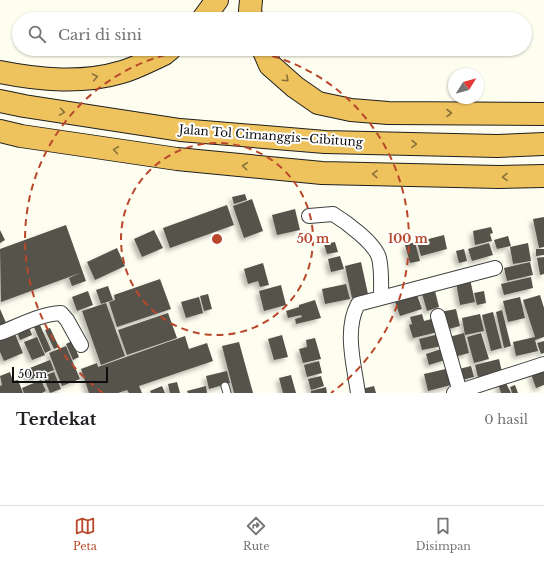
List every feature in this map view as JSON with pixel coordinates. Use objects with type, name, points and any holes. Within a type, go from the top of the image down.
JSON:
[{"type":"highway","points":[[208,12],[217,0]]},
{"type":"highway","points":[[250,12],[251,0]]},
{"type":"highway","points":[[0,72],[28,78],[80,80],[122,72],[159,56]]},
{"type":"highway","points":[[266,56],[270,65],[294,87],[318,103],[351,110],[388,113],[544,114]]},
{"type":"highway","name":"Jalan Tol Cimanggis–Cibitung","points":[[0,101],[180,130],[325,142],[497,146],[544,144]]},
{"type":"highway","points":[[10,134],[177,159],[322,173],[499,177],[544,176]]},
{"type":"street","points":[[309,216],[333,214],[373,246],[379,258],[381,298]]},
{"type":"street","points":[[358,393],[352,353],[351,328],[358,304],[495,268]]},
{"type":"street","points":[[0,334],[42,317],[61,313],[67,320],[81,345]]},
{"type":"street","points":[[438,316],[457,392],[544,364]]},
{"type":"building","points":[[245,194],[247,200],[234,204],[232,197]]},
{"type":"building","points":[[252,199],[263,231],[244,238],[233,206]]},
{"type":"building","points":[[227,205],[234,225],[170,248],[163,228]]},
{"type":"building","points":[[295,209],[300,230],[277,235],[272,215]]},
{"type":"building","points":[[544,217],[544,247],[539,248],[533,219]]},
{"type":"building","points":[[66,225],[86,281],[72,286],[69,278],[80,273],[1,302],[0,249]]},
{"type":"building","points":[[491,227],[493,233],[490,234],[492,241],[475,245],[473,231]]},
{"type":"building","points":[[0,230],[5,240],[0,243]]},
{"type":"building","points":[[154,230],[163,248],[142,257],[134,239]]},
{"type":"building","points":[[444,235],[447,249],[421,256],[417,242]]},
{"type":"building","points":[[508,236],[511,246],[497,249],[494,240]]},
{"type":"building","points":[[335,242],[338,252],[327,254],[324,244]]},
{"type":"building","points":[[415,242],[420,261],[410,263],[405,245]]},
{"type":"building","points":[[489,243],[493,255],[472,261],[468,249]]},
{"type":"building","points":[[528,243],[531,261],[513,264],[510,247]]},
{"type":"building","points":[[117,248],[125,266],[95,280],[87,262]]},
{"type":"building","points":[[464,249],[467,261],[459,263],[456,251]]},
{"type":"building","points":[[536,249],[544,249],[544,255],[536,256]]},
{"type":"building","points":[[340,256],[344,269],[331,272],[328,259]]},
{"type":"building","points":[[544,257],[544,274],[540,275],[537,258]]},
{"type":"building","points":[[361,262],[368,294],[352,298],[345,266]]},
{"type":"building","points":[[530,262],[533,275],[507,281],[504,268]]},
{"type":"building","points":[[263,263],[269,285],[260,287],[258,281],[248,284],[244,269]]},
{"type":"building","points":[[531,277],[533,288],[504,295],[501,284]]},
{"type":"building","points":[[160,279],[171,309],[117,327],[109,302],[115,300],[114,295]]},
{"type":"building","points":[[470,279],[475,302],[460,305],[456,282]]},
{"type":"building","points":[[346,284],[350,299],[325,304],[322,289]]},
{"type":"building","points":[[281,285],[286,305],[264,311],[259,291]]},
{"type":"building","points":[[108,286],[113,300],[101,304],[96,290]]},
{"type":"building","points":[[434,287],[439,307],[427,311],[421,290]]},
{"type":"building","points":[[88,291],[93,305],[77,311],[72,297]]},
{"type":"building","points":[[484,291],[486,303],[477,305],[474,293]]},
{"type":"building","points":[[416,292],[422,309],[400,316],[394,299]]},
{"type":"building","points":[[208,294],[212,309],[204,311],[200,296]]},
{"type":"building","points":[[540,295],[544,308],[544,337],[535,340],[538,351],[516,356],[513,342],[535,337],[523,300]]},
{"type":"building","points":[[199,297],[203,313],[186,318],[181,302]]},
{"type":"building","points":[[520,297],[525,318],[508,322],[503,301]]},
{"type":"building","points":[[315,300],[321,318],[296,324],[295,319],[302,317],[301,315],[288,318],[286,311]]},
{"type":"building","points":[[106,303],[125,356],[101,365],[82,311]]},
{"type":"building","points":[[0,309],[7,325],[0,327]]},
{"type":"building","points":[[456,309],[460,326],[445,330],[440,312]]},
{"type":"building","points":[[502,310],[511,346],[504,348],[496,312]]},
{"type":"building","points":[[493,312],[502,348],[491,351],[482,315]]},
{"type":"building","points":[[168,313],[177,338],[127,355],[118,330]]},
{"type":"building","points":[[422,314],[424,321],[435,318],[438,332],[413,338],[409,325],[412,324],[410,317]]},
{"type":"building","points":[[480,314],[484,331],[465,335],[462,318]]},
{"type":"building","points":[[40,325],[51,350],[45,353],[34,327]]},
{"type":"building","points":[[29,327],[32,335],[20,340],[17,332]]},
{"type":"building","points":[[50,328],[59,347],[54,349],[45,330]]},
{"type":"building","points":[[464,333],[469,353],[454,357],[449,337]]},
{"type":"building","points":[[481,333],[489,359],[474,363],[467,337]]},
{"type":"building","points":[[15,334],[23,353],[4,361],[0,352],[0,341]]},
{"type":"building","points":[[439,334],[442,346],[422,350],[419,339]]},
{"type":"building","points":[[282,335],[288,357],[274,360],[268,339]]},
{"type":"building","points":[[185,336],[189,349],[207,343],[213,361],[139,386],[142,393],[129,393],[127,390],[118,393],[89,393],[81,369],[97,363],[98,367]]},
{"type":"building","points":[[37,337],[45,355],[32,360],[24,342]]},
{"type":"building","points":[[315,338],[321,359],[303,363],[299,349],[307,347],[306,340]]},
{"type":"building","points":[[72,341],[79,357],[73,360],[66,344]]},
{"type":"building","points":[[544,341],[544,353],[541,354],[537,343]]},
{"type":"building","points":[[239,342],[253,393],[234,393],[222,346]]},
{"type":"building","points":[[66,346],[80,379],[62,386],[49,353]]},
{"type":"building","points":[[444,348],[448,359],[429,365],[426,354]]},
{"type":"building","points":[[499,359],[502,372],[478,377],[475,365]]},
{"type":"building","points":[[50,360],[54,370],[29,380],[25,370]]},
{"type":"building","points":[[319,361],[322,373],[307,377],[304,365]]},
{"type":"building","points":[[471,366],[474,377],[462,380],[459,369]]},
{"type":"building","points":[[450,368],[455,384],[428,391],[424,374]]},
{"type":"building","points":[[544,369],[544,385],[536,388],[531,374]]},
{"type":"building","points":[[227,371],[230,383],[209,389],[206,376]]},
{"type":"building","points":[[10,372],[13,381],[18,380],[23,393],[0,393],[0,386],[2,385],[0,376]]},
{"type":"building","points":[[54,372],[61,389],[50,393],[43,376]]},
{"type":"building","points":[[291,375],[296,393],[283,393],[279,378]]},
{"type":"building","points":[[321,376],[324,386],[311,390],[308,379]]},
{"type":"building","points":[[41,380],[46,391],[42,393],[24,393],[22,388]]},
{"type":"building","points":[[505,381],[511,393],[501,393],[498,384]]},
{"type":"building","points":[[177,382],[180,393],[170,393],[168,384]]},
{"type":"building","points":[[515,385],[518,393],[512,393],[510,387]]},
{"type":"building","points":[[162,386],[165,393],[151,393],[150,391]]},
{"type":"building","points":[[206,386],[207,393],[188,393],[187,391]]},
{"type":"building","points":[[374,386],[376,393],[363,393],[362,389]]},
{"type":"building","points":[[326,387],[327,393],[311,393],[311,391]]}]
